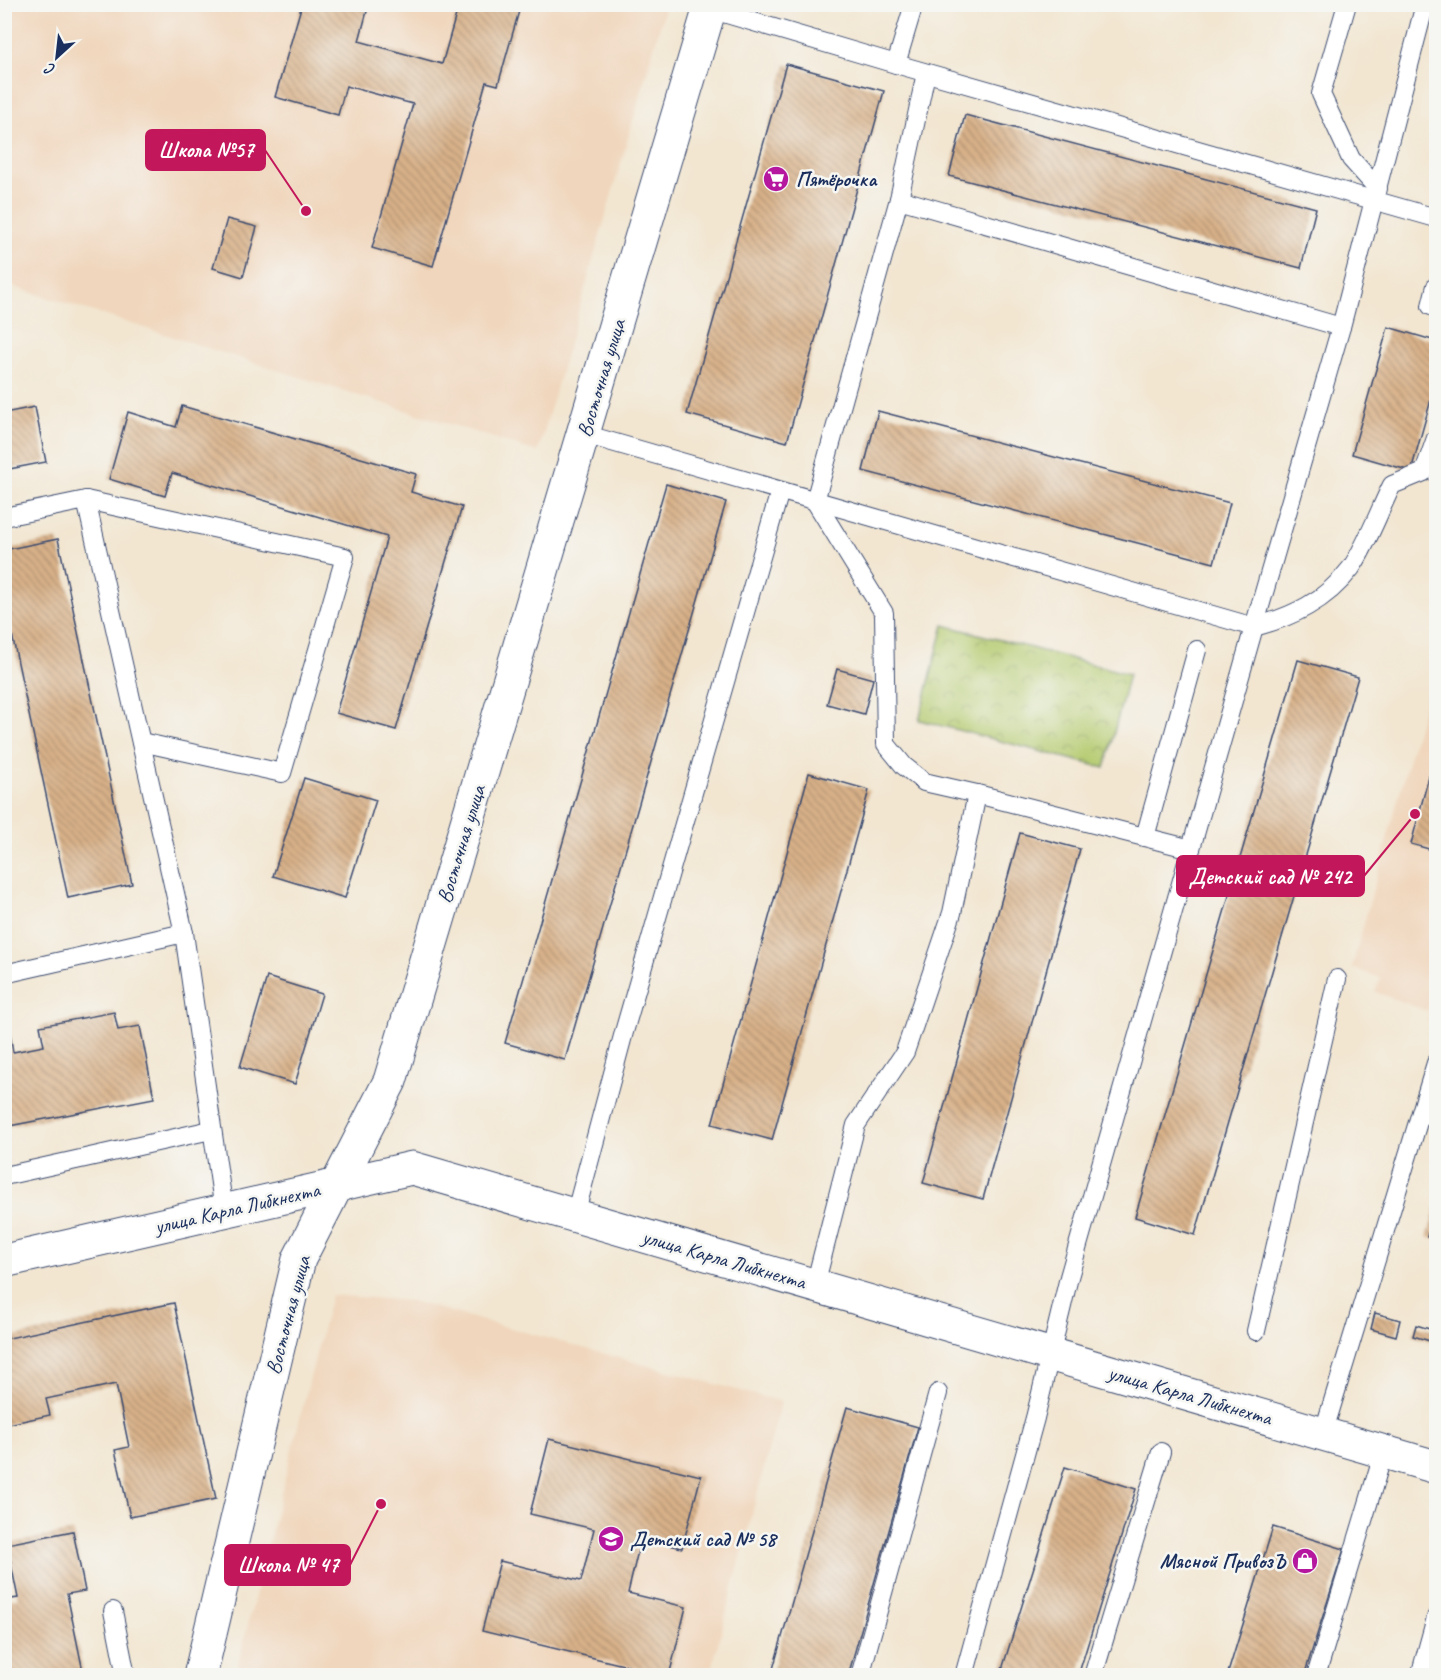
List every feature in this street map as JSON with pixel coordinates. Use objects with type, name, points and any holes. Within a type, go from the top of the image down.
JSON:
[{"type":"street","name":"Восточная улица","points":[[200,1676],[299,1259],[390,1081],[711,7]]},
{"type":"street","name":"улица Карла Либкнехта","points":[[4,1261],[412,1168],[1437,1467]]},
{"type":"lane","points":[[896,64],[914,4]]},
{"type":"lane","points":[[1347,4],[1321,94],[1351,159],[1377,195]]},
{"type":"lane","points":[[963,1676],[1051,1354],[1069,1277],[1341,327],[1425,4]]},
{"type":"lane","points":[[711,7],[926,73],[1377,195],[1437,218]]},
{"type":"lane","points":[[926,73],[898,199],[815,501],[884,613],[886,744],[904,766],[924,782],[1191,849]]},
{"type":"lane","points":[[898,199],[1341,327]]},
{"type":"lane","points":[[1431,306],[1437,286]]},
{"type":"lane","points":[[584,434],[1254,627],[1283,619],[1313,604],[1351,568],[1392,485],[1424,472],[1437,438]]},
{"type":"lane","points":[[575,1215],[627,1021],[780,491]]},
{"type":"lane","points":[[4,518],[86,500],[345,557],[282,773],[141,742]]},
{"type":"lane","points":[[86,500],[184,933],[224,1211]]},
{"type":"lane","points":[[1145,837],[1197,650]]},
{"type":"lane","points":[[815,1285],[856,1125],[905,1052],[952,913],[977,794]]},
{"type":"lane","points":[[4,974],[184,933]]},
{"type":"lane","points":[[1256,1331],[1337,979]]},
{"type":"lane","points":[[1323,1434],[1437,1063]]},
{"type":"lane","points":[[4,1176],[211,1130]]},
{"type":"lane","points":[[860,1676],[938,1393]]},
{"type":"lane","points":[[1316,1676],[1384,1451]]},
{"type":"lane","points":[[1093,1676],[1161,1452]]},
{"type":"lane","points":[[113,1611],[126,1676]]},
{"type":"lane","points":[[1420,1676],[1437,1618]]},
{"type":"shaded area","points":[[5,5],[666,5],[538,452],[5,284]]},
{"type":"shaded area","points":[[1436,660],[1436,993],[1427,1011],[1375,992],[1381,978],[1352,968]]},
{"type":"shaded area","points":[[331,1295],[411,1301],[781,1402],[710,1675],[235,1676]]},
{"type":"green space","points":[[944,625],[1129,674],[1105,768],[919,720]]},
{"type":"building","points":[[302,4],[369,4],[359,41],[442,64],[459,4],[521,4],[498,85],[486,82],[433,266],[372,248],[413,104],[346,86],[338,115],[275,97]]},
{"type":"building","points":[[786,64],[884,91],[787,442],[687,414]]},
{"type":"building","points":[[965,115],[1316,208],[1301,268],[949,176]]},
{"type":"building","points":[[227,219],[257,227],[243,277],[213,268]]},
{"type":"building","points":[[1388,327],[1436,341],[1436,382],[1411,471],[1352,454]]},
{"type":"building","points":[[182,406],[416,474],[411,492],[462,507],[396,730],[336,713],[387,537],[172,473],[165,496],[109,479],[128,412],[176,427]]},
{"type":"building","points":[[35,407],[46,462],[4,470],[4,413]]},
{"type":"building","points":[[878,411],[1230,503],[1214,563],[863,471]]},
{"type":"building","points":[[666,484],[726,502],[565,1060],[505,1043]]},
{"type":"building","points":[[58,539],[132,884],[68,898],[4,597],[4,550]]},
{"type":"building","points":[[1298,660],[1358,677],[1195,1235],[1135,1217]]},
{"type":"building","points":[[837,669],[873,679],[864,714],[827,704]]},
{"type":"building","points":[[809,773],[869,790],[772,1140],[712,1124]]},
{"type":"building","points":[[1429,776],[1436,778],[1436,851],[1411,844]]},
{"type":"building","points":[[304,778],[376,800],[345,898],[273,876]]},
{"type":"building","points":[[1020,833],[1080,849],[983,1199],[923,1183]]},
{"type":"building","points":[[267,977],[322,994],[295,1084],[240,1067]]},
{"type":"building","points":[[114,1012],[118,1030],[140,1026],[154,1098],[4,1127],[4,1034],[10,1033],[13,1052],[44,1046],[40,1026]]},
{"type":"building","points":[[1436,1206],[1436,1240],[1427,1237]]},
{"type":"building","points":[[174,1303],[216,1499],[130,1517],[115,1450],[129,1447],[116,1384],[46,1399],[50,1415],[4,1425],[4,1339]]},
{"type":"building","points":[[1375,1313],[1400,1320],[1396,1336],[1371,1329]]},
{"type":"building","points":[[1416,1325],[1433,1330],[1430,1341],[1413,1336]]},
{"type":"building","points":[[847,1407],[918,1427],[848,1676],[771,1676]]},
{"type":"building","points":[[549,1439],[701,1476],[682,1548],[641,1538],[628,1593],[686,1607],[669,1676],[482,1631],[500,1561],[581,1581],[594,1529],[530,1514]]},
{"type":"building","points":[[1065,1467],[1136,1489],[1078,1676],[1000,1676]]},
{"type":"building","points":[[1273,1527],[1344,1549],[1304,1676],[1227,1676]]},
{"type":"building","points":[[73,1531],[85,1591],[67,1594],[84,1676],[12,1676],[4,1639],[4,1600],[18,1598],[7,1544]]},
{"type":"building","points":[[250,1670],[269,1675],[269,1676],[249,1676]]},
{"type":"place","name":"Пятёрочка","points":[[776,179]]},
{"type":"place","name":"Школа №57","points":[[306,211]]},
{"type":"place","name":"Детский сад № 242","points":[[1415,814]]},
{"type":"place","name":"Школа № 47","points":[[381,1504]]},
{"type":"place","name":"Детский сад № 58","points":[[611,1539]]},
{"type":"place","name":"Мясной ПривозЪ","points":[[1305,1561]]}]
